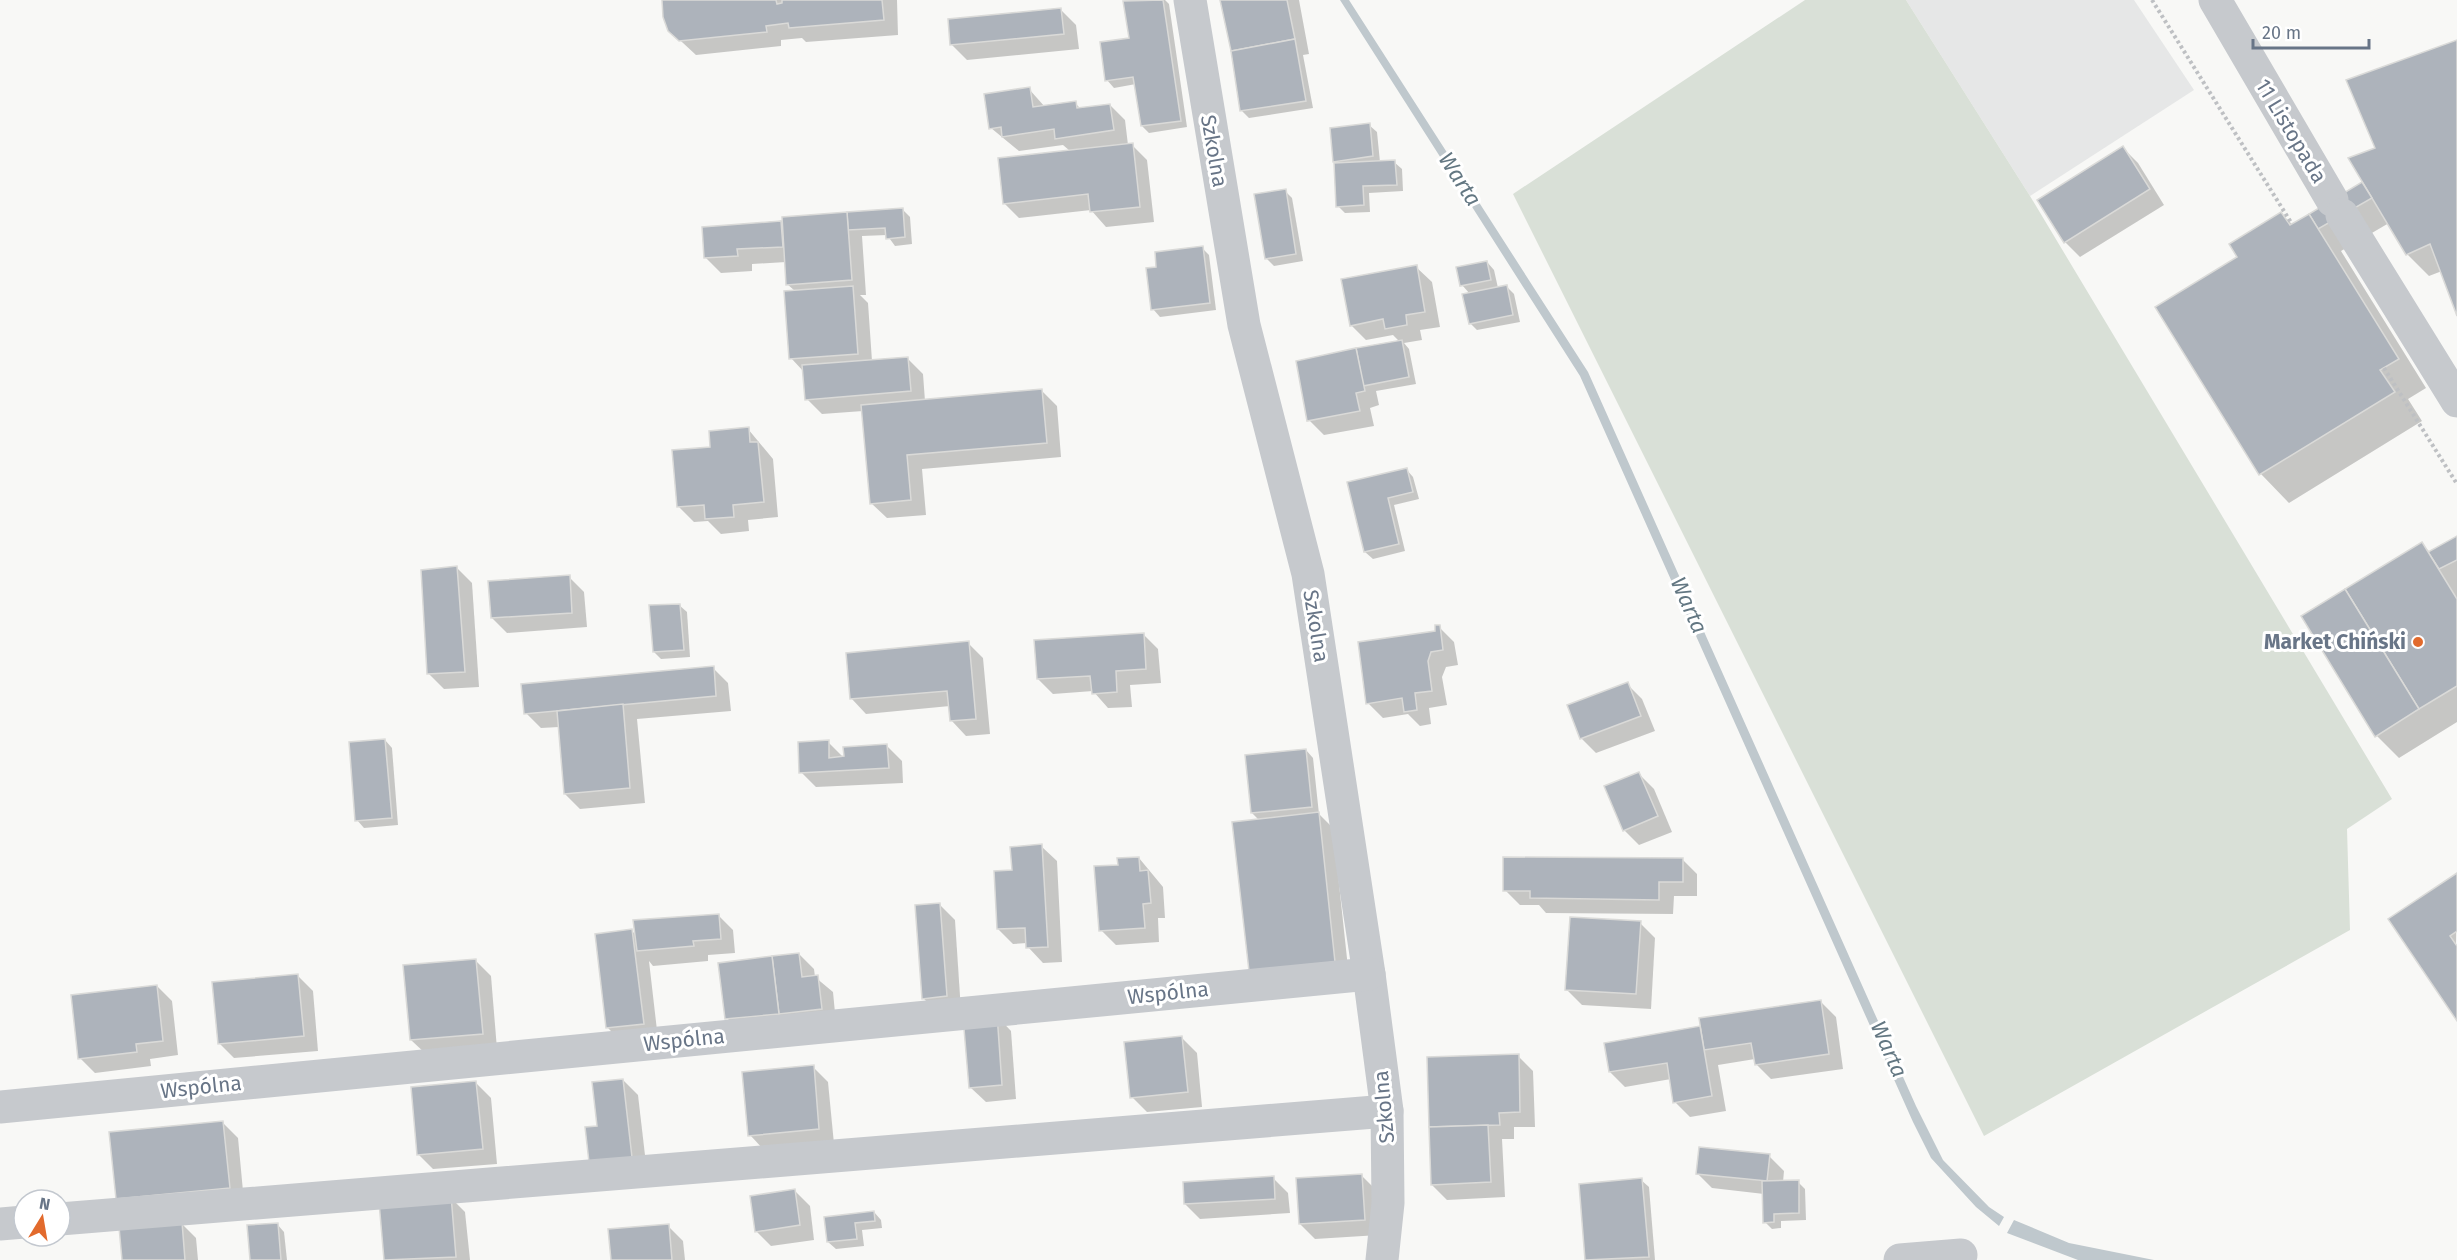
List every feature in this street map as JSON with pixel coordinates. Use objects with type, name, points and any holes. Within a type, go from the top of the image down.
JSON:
[{"type":"street","name":"Szkolna","points":[[1190,0],[1244,326],[1308,574],[1369,974],[1387,1111],[1388,1203],[1382,1260]]},
{"type":"street","name":"11 Listopada","points":[[2215,0],[2337,208],[2457,401]]},
{"type":"street","name":"Wspólna","points":[[0,1107],[1369,974]]},
{"type":"street","points":[[72,1218],[1387,1111]]},
{"type":"street","points":[[1900,1260],[1960,1255]]},
{"type":"path","points":[[2152,0],[2292,224]]},
{"type":"path","points":[[2384,368],[2457,484]]},
{"type":"shaded area","points":[[1805,0],[1906,0],[2030,196],[2392,799],[2347,829],[2350,930],[1984,1136],[1513,194]]},
{"type":"shaded area","points":[[1906,0],[2134,0],[2194,90],[2030,196]]},
{"type":"water","name":"Warta","points":[[1340,0],[1349,0],[1588,372],[1916,1106],[1943,1160],[1989,1207],[2004,1217],[1999,1226],[1976,1207],[1931,1158],[1913,1122],[1580,376]]},
{"type":"water","points":[[2014,1220],[2069,1243],[2154,1260],[2078,1260],[2007,1233]]},
{"type":"building","points":[[662,0],[776,0],[777,4],[782,3],[782,0],[882,0],[884,20],[789,28],[788,23],[766,26],[767,32],[679,41],[668,31],[663,17]]},
{"type":"building","points":[[1163,0],[1181,121],[1141,126],[1133,77],[1105,81],[1100,42],[1129,38],[1123,1]]},
{"type":"building","points":[[1220,0],[1287,0],[1295,39],[1231,51]]},
{"type":"building","points":[[1061,8],[1064,34],[950,45],[948,19]]},
{"type":"building","points":[[1295,39],[1306,101],[1240,111],[1231,51]]},
{"type":"building","points":[[2457,40],[2457,316],[2430,244],[2406,255],[2348,158],[2375,148],[2346,80]]},
{"type":"building","points":[[1030,87],[1033,107],[1076,101],[1077,108],[1110,104],[1114,130],[1055,139],[1054,129],[1002,137],[1001,127],[989,129],[984,94]]},
{"type":"building","points":[[1370,123],[1373,156],[1333,162],[1330,128]]},
{"type":"building","points":[[1133,143],[1140,207],[1090,212],[1088,194],[1003,204],[998,158]]},
{"type":"building","points":[[2123,146],[2150,189],[2064,243],[2037,200]]},
{"type":"building","points":[[1395,160],[1397,185],[1363,186],[1364,205],[1336,207],[1334,163]]},
{"type":"building","points":[[2362,182],[2372,198],[2318,229],[2309,214]]},
{"type":"building","points":[[1286,189],[1296,254],[1265,259],[1254,194]]},
{"type":"building","points":[[903,208],[905,237],[886,239],[885,228],[848,230],[847,212]]},
{"type":"building","points":[[847,212],[852,280],[786,285],[782,217]]},
{"type":"building","points":[[2281,212],[2290,225],[2309,214],[2399,359],[2380,370],[2395,392],[2259,475],[2155,307],[2237,257],[2229,244]]},
{"type":"building","points":[[781,221],[783,247],[737,249],[738,256],[704,258],[702,227]]},
{"type":"building","points":[[1203,246],[1210,303],[1151,310],[1146,268],[1156,267],[1155,252]]},
{"type":"building","points":[[1487,261],[1491,280],[1460,286],[1456,267]]},
{"type":"building","points":[[1417,265],[1425,312],[1406,315],[1407,325],[1385,329],[1383,319],[1350,326],[1341,279]]},
{"type":"building","points":[[1507,285],[1513,315],[1469,324],[1462,294]]},
{"type":"building","points":[[853,286],[858,354],[789,359],[784,291]]},
{"type":"building","points":[[1402,340],[1409,377],[1363,386],[1356,348]]},
{"type":"building","points":[[1356,348],[1365,391],[1356,393],[1360,411],[1307,421],[1296,361]]},
{"type":"building","points":[[908,357],[911,391],[805,400],[802,365]]},
{"type":"building","points":[[1042,389],[1047,443],[907,455],[911,500],[870,504],[861,405]]},
{"type":"building","points":[[749,427],[750,442],[758,442],[764,502],[733,505],[734,517],[705,519],[704,505],[677,507],[672,450],[710,447],[709,431]]},
{"type":"building","points":[[1407,468],[1413,492],[1388,498],[1399,544],[1364,552],[1347,482]]},
{"type":"building","points":[[2457,536],[2457,560],[2439,569],[2428,552]]},
{"type":"building","name":"Market Chiński","points":[[2422,542],[2457,599],[2457,686],[2419,709],[2345,589]]},
{"type":"building","points":[[457,566],[465,672],[427,674],[421,570]]},
{"type":"building","points":[[570,575],[572,613],[491,618],[488,581]]},
{"type":"building","points":[[2345,589],[2419,709],[2375,737],[2301,616]]},
{"type":"building","points":[[680,604],[684,650],[653,652],[649,605]]},
{"type":"building","points":[[1435,625],[1440,625],[1443,650],[1431,652],[1428,661],[1432,691],[1415,693],[1417,710],[1404,712],[1402,698],[1366,704],[1358,642],[1435,631]]},
{"type":"building","points":[[1144,633],[1146,669],[1116,671],[1117,692],[1092,694],[1090,676],[1037,679],[1034,640]]},
{"type":"building","points":[[969,641],[976,719],[950,721],[947,691],[850,699],[846,653]]},
{"type":"building","points":[[714,666],[716,696],[524,714],[521,684]]},
{"type":"building","points":[[1628,682],[1641,716],[1580,739],[1567,705]]},
{"type":"building","points":[[623,704],[630,788],[564,794],[557,711]]},
{"type":"building","points":[[385,739],[392,818],[355,821],[349,742]]},
{"type":"building","points":[[829,740],[829,758],[844,756],[843,747],[887,744],[889,768],[799,773],[798,742]]},
{"type":"building","points":[[1306,749],[1312,807],[1251,813],[1245,755]]},
{"type":"building","points":[[1639,772],[1658,816],[1623,831],[1604,786]]},
{"type":"building","points":[[1319,812],[1335,962],[1249,971],[1232,822]]},
{"type":"building","points":[[1042,844],[1048,947],[1026,948],[1025,928],[997,929],[994,871],[1012,870],[1010,847]]},
{"type":"building","points":[[1139,857],[1140,871],[1148,870],[1151,903],[1143,904],[1145,928],[1099,931],[1094,866],[1118,865],[1117,858]]},
{"type":"building","points":[[1503,857],[1683,858],[1683,882],[1659,882],[1659,900],[1530,898],[1530,891],[1503,891]]},
{"type":"building","points":[[2457,873],[2457,931],[2450,936],[2457,946],[2457,1021],[2388,919]]},
{"type":"building","points":[[940,903],[947,996],[922,999],[915,905]]},
{"type":"building","points":[[719,914],[721,939],[693,941],[694,946],[637,951],[633,920]]},
{"type":"building","points":[[1570,917],[1641,921],[1636,994],[1565,990]]},
{"type":"building","points":[[632,929],[644,1024],[606,1028],[595,934]]},
{"type":"building","points":[[799,953],[802,977],[818,975],[822,1009],[779,1014],[772,956]]},
{"type":"building","points":[[772,956],[779,1014],[725,1019],[718,963]]},
{"type":"building","points":[[476,959],[483,1034],[410,1040],[403,965]]},
{"type":"building","points":[[298,974],[304,1036],[218,1044],[212,982]]},
{"type":"building","points":[[157,985],[163,1041],[136,1044],[137,1052],[78,1059],[71,995]]},
{"type":"building","points":[[1821,1000],[1829,1054],[1755,1065],[1751,1043],[1704,1050],[1699,1018]]},
{"type":"building","points":[[997,1014],[1002,1085],[969,1088],[963,1017]]},
{"type":"building","points":[[1700,1026],[1712,1096],[1673,1103],[1667,1063],[1609,1072],[1604,1043]]},
{"type":"building","points":[[1182,1036],[1188,1092],[1130,1098],[1124,1042]]},
{"type":"building","points":[[1519,1054],[1520,1112],[1499,1113],[1500,1125],[1429,1127],[1427,1057]]},
{"type":"building","points":[[814,1065],[819,1129],[748,1136],[742,1072]]},
{"type":"building","points":[[623,1079],[633,1166],[590,1171],[585,1127],[597,1126],[592,1082]]},
{"type":"building","points":[[476,1081],[483,1149],[417,1155],[411,1087]]},
{"type":"building","points":[[223,1121],[230,1188],[116,1199],[109,1132]]},
{"type":"building","points":[[1488,1125],[1491,1182],[1431,1185],[1429,1127]]},
{"type":"building","points":[[1699,1147],[1770,1154],[1767,1181],[1696,1174]]},
{"type":"building","points":[[1362,1174],[1365,1220],[1299,1224],[1296,1178]]},
{"type":"building","points":[[1274,1176],[1275,1199],[1184,1204],[1183,1182]]},
{"type":"building","points":[[1642,1178],[1649,1257],[1585,1260],[1579,1184]]},
{"type":"building","points":[[1799,1180],[1799,1213],[1774,1214],[1774,1222],[1763,1223],[1762,1181]]},
{"type":"building","points":[[795,1189],[800,1225],[755,1232],[750,1196]]},
{"type":"building","points":[[451,1195],[456,1257],[384,1260],[379,1202]]},
{"type":"building","points":[[874,1211],[875,1221],[855,1223],[857,1239],[827,1242],[824,1217]]},
{"type":"building","points":[[182,1222],[185,1260],[122,1260],[119,1227]]},
{"type":"building","points":[[278,1223],[281,1260],[250,1260],[247,1225]]},
{"type":"building","points":[[669,1224],[672,1260],[611,1260],[608,1229]]},
{"type":"place","name":"Market Chiński","points":[[2418,642]]}]
